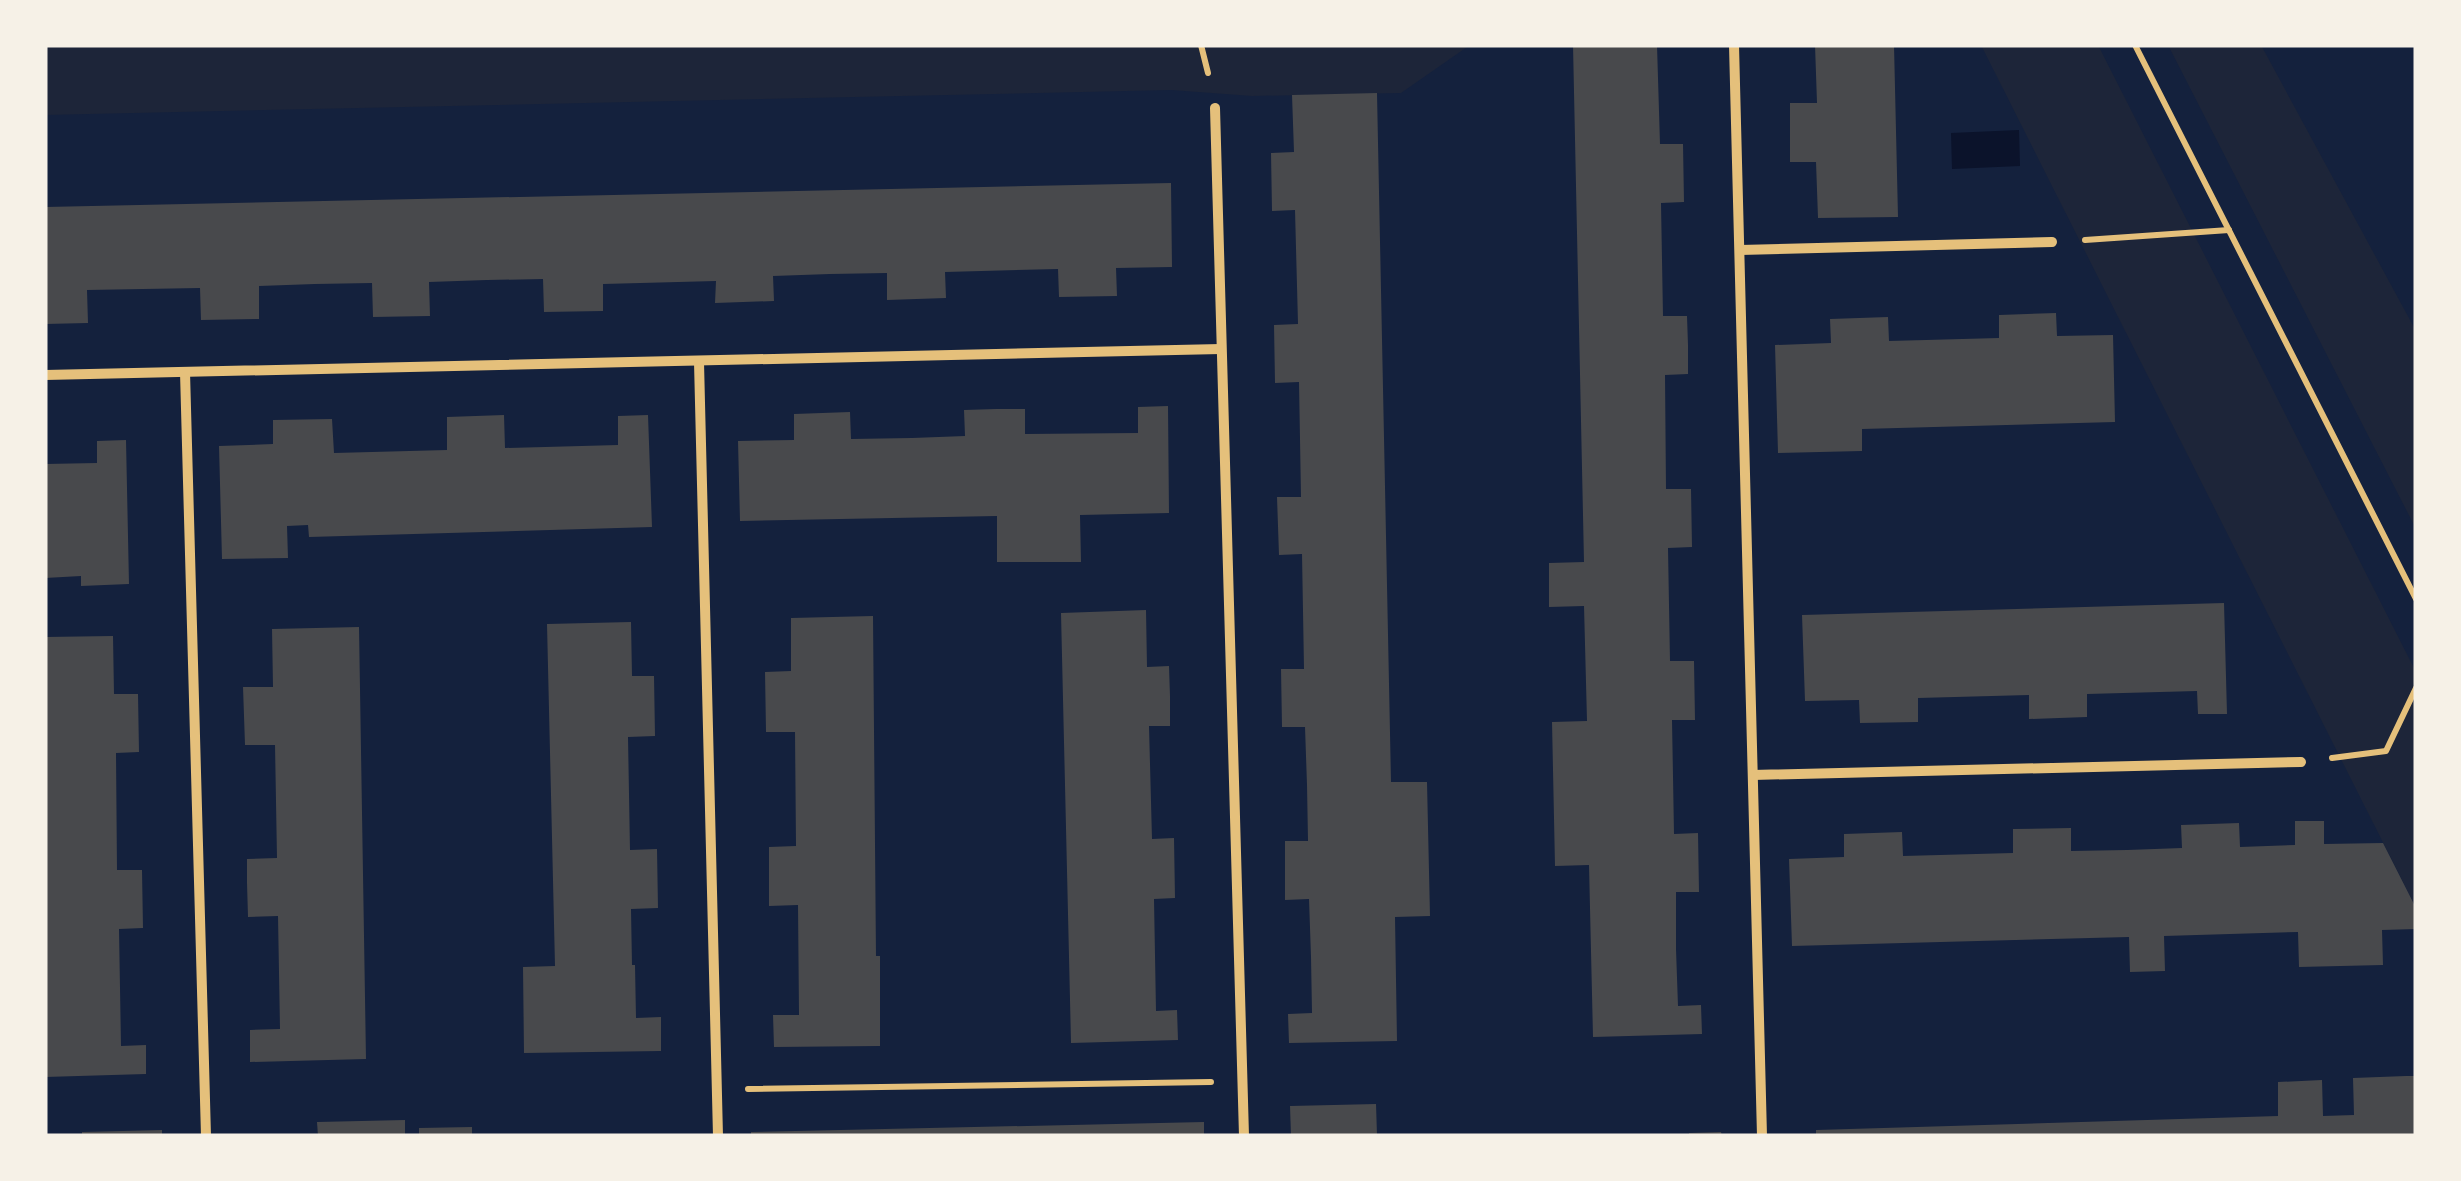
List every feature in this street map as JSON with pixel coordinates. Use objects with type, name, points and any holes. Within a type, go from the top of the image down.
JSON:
[{"type":"street","points":[[1734,45],[1762,1136]]},
{"type":"street","points":[[1214,108],[1244,1136]]},
{"type":"street","points":[[1740,250],[2052,242]]},
{"type":"street","points":[[45,375],[1222,349]]},
{"type":"street","points":[[700,362],[718,1136]]},
{"type":"street","points":[[186,372],[206,1136]]},
{"type":"street","points":[[1753,775],[2301,762]]},
{"type":"path","points":[[2134,45],[2416,599]]},
{"type":"path","points":[[2052,242],[2228,230]]},
{"type":"path","points":[[2301,762],[2386,752],[2416,688]]},
{"type":"path","points":[[717,1090],[1242,1081]]},
{"type":"shaded area","points":[[45,45],[1470,45],[1401,93],[1252,96],[1171,90],[45,115]]},
{"type":"shaded area","points":[[1981,45],[2098,45],[2416,672],[2416,908]]},
{"type":"shaded area","points":[[2168,45],[2261,45],[2416,331],[2416,529]]},
{"type":"shaded area","points":[[2019,130],[2020,166],[1952,169],[1951,133]]},
{"type":"building","points":[[1573,45],[1657,45],[1660,144],[1683,144],[1684,202],[1661,203],[1663,316],[1687,316],[1688,345],[1688,374],[1665,375],[1666,489],[1691,489],[1692,547],[1668,548],[1670,661],[1694,661],[1695,720],[1672,720],[1674,834],[1698,833],[1699,892],[1676,892],[1676,949],[1678,1006],[1701,1005],[1702,1034],[1593,1037],[1589,865],[1555,866],[1552,722],[1587,721],[1584,606],[1549,607],[1549,563],[1584,562]]},
{"type":"building","points":[[1815,45],[1894,45],[1898,217],[1818,218],[1816,162],[1790,162],[1790,103],[1817,103]]},
{"type":"building","points":[[1377,93],[1391,782],[1427,782],[1430,916],[1395,917],[1397,1041],[1289,1043],[1288,1014],[1312,1013],[1311,957],[1309,899],[1285,900],[1285,841],[1308,841],[1307,785],[1305,727],[1282,727],[1281,669],[1304,669],[1302,554],[1279,555],[1277,497],[1301,497],[1299,382],[1275,383],[1274,325],[1298,324],[1295,210],[1272,211],[1271,153],[1294,152],[1292,95]]},
{"type":"building","points":[[1171,183],[1172,267],[1116,268],[1117,296],[1059,297],[1058,269],[945,272],[946,298],[887,300],[887,273],[830,274],[773,276],[774,301],[715,303],[716,281],[603,284],[603,311],[544,312],[543,279],[487,280],[429,282],[430,316],[373,317],[372,283],[315,284],[259,286],[259,319],[201,320],[200,288],[87,290],[88,323],[45,324],[45,207]]},
{"type":"building","points":[[2056,313],[2057,336],[2113,335],[2115,422],[1862,429],[1862,451],[1778,453],[1775,345],[1831,343],[1830,319],[1888,317],[1889,341],[1999,338],[1999,315]]},
{"type":"building","points":[[1168,406],[1169,513],[1080,515],[1081,562],[997,562],[997,516],[740,521],[738,441],[794,440],[794,414],[850,412],[851,439],[912,438],[965,436],[964,410],[996,409],[1025,409],[1025,434],[1138,433],[1138,407]]},
{"type":"building","points":[[504,415],[505,448],[618,445],[618,416],[648,415],[652,527],[309,537],[308,525],[287,526],[288,558],[222,559],[219,446],[273,444],[273,420],[332,419],[334,453],[447,450],[447,417]]},
{"type":"building","points":[[126,440],[129,584],[81,586],[81,576],[45,578],[45,464],[97,463],[97,441]]},
{"type":"building","points":[[2224,603],[2227,714],[2198,714],[2197,691],[2087,694],[2087,717],[2029,719],[2029,695],[1918,698],[1918,722],[1860,723],[1859,700],[1805,701],[1802,615]]},
{"type":"building","points":[[1146,610],[1147,667],[1169,666],[1170,696],[1170,726],[1149,726],[1152,839],[1174,838],[1175,898],[1154,899],[1156,1011],[1177,1010],[1178,1040],[1071,1043],[1061,613]]},
{"type":"building","points":[[873,616],[880,1046],[774,1047],[773,1015],[799,1015],[798,905],[769,906],[769,847],[796,846],[795,732],[766,732],[765,672],[791,671],[791,618]]},
{"type":"building","points":[[631,622],[632,676],[654,676],[655,736],[628,737],[630,850],[657,849],[658,908],[631,909],[632,965],[636,1018],[661,1017],[661,1051],[524,1053],[523,967],[555,966],[547,624]]},
{"type":"building","points":[[359,627],[366,1059],[250,1062],[250,1030],[280,1029],[278,916],[248,917],[247,883],[247,859],[277,858],[275,745],[245,745],[243,687],[273,687],[272,629]]},
{"type":"building","points":[[113,636],[114,694],[138,694],[139,752],[116,753],[117,870],[142,870],[143,928],[119,929],[121,1046],[146,1045],[146,1074],[45,1077],[45,637]]},
{"type":"building","points":[[2295,821],[2324,821],[2324,844],[2383,843],[2416,908],[2416,929],[2382,930],[2383,965],[2299,967],[2298,932],[2164,936],[2165,971],[2130,972],[2129,937],[1792,946],[1789,859],[1844,857],[1844,834],[1902,832],[1903,856],[2013,853],[2013,829],[2071,828],[2071,851],[2127,850],[2182,848],[2181,825],[2239,823],[2240,847],[2295,845]]},
{"type":"building","points":[[2416,1076],[2416,1136],[1816,1136],[1816,1130],[2278,1116],[2278,1082],[2322,1080],[2323,1116],[2354,1115],[2353,1078]]},
{"type":"building","points":[[1376,1104],[1377,1136],[1291,1136],[1290,1106]]},
{"type":"building","points":[[405,1120],[405,1136],[318,1136],[317,1122]]},
{"type":"building","points":[[1204,1122],[1204,1136],[751,1136],[751,1132]]},
{"type":"building","points":[[472,1127],[472,1136],[419,1136],[419,1128]]},
{"type":"building","points":[[162,1130],[162,1136],[82,1136],[82,1132]]},
{"type":"building","points":[[1721,1132],[1722,1136],[1689,1136],[1689,1133]]}]
